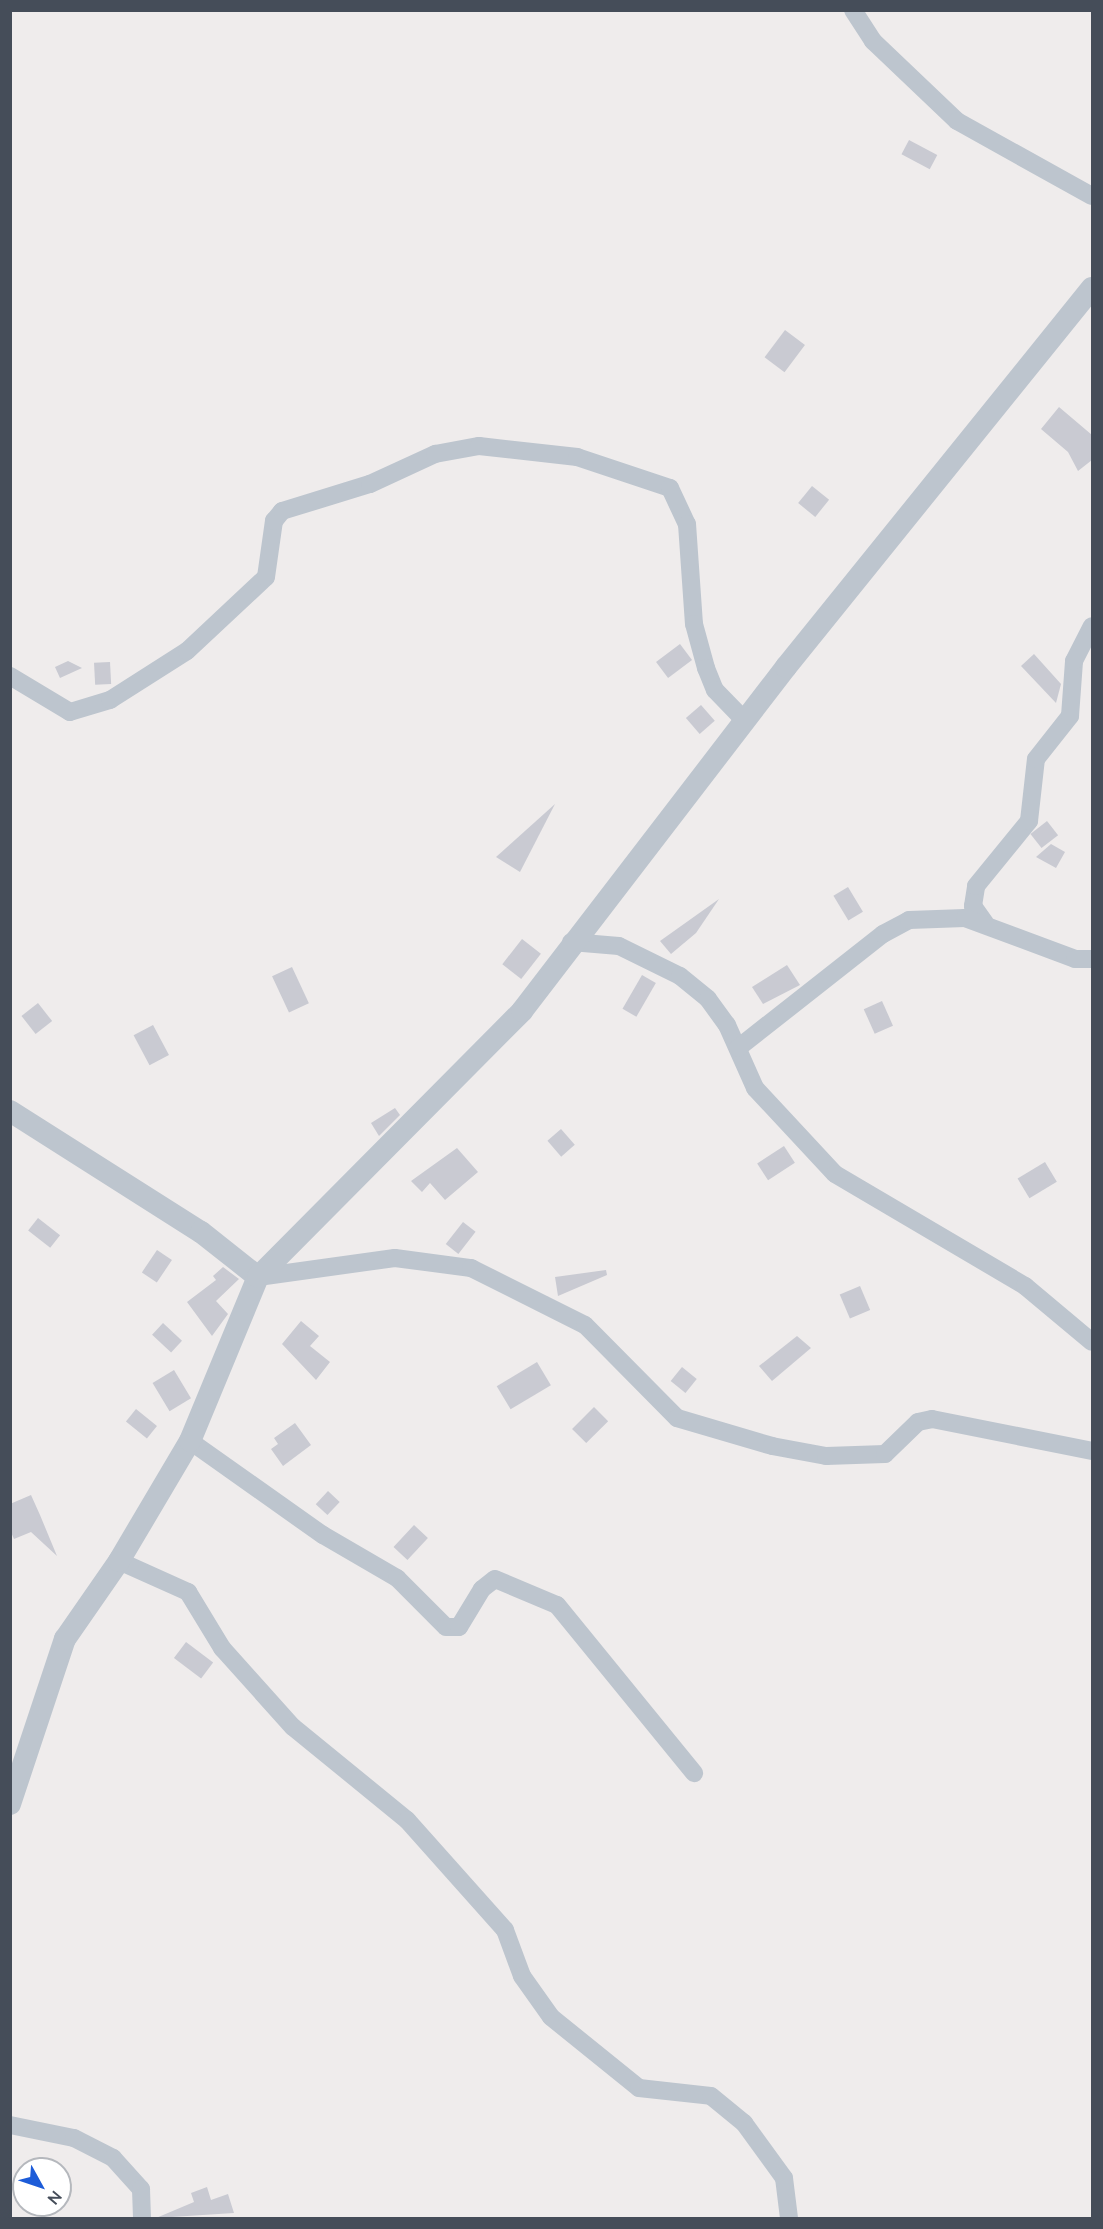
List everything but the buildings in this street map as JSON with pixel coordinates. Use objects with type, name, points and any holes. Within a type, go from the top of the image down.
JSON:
[{"type":"street","points":[[853,10],[873,41],[957,121],[1092,196]]},
{"type":"street","points":[[10,1804],[60,1650],[119,1561],[190,1441],[258,1277],[522,1011],[571,942],[745,721],[1092,288]]},
{"type":"street","points":[[10,676],[70,712],[110,700],[187,651],[266,577],[274,521],[282,511],[370,484],[435,454],[479,446],[577,457],[670,489],[687,524],[694,624],[706,668],[715,690],[745,721]]},
{"type":"street","points":[[985,923],[973,906],[976,886],[1029,821],[1036,759],[1070,716],[1076,653],[1092,626]]},
{"type":"street","points":[[738,1048],[892,928],[924,918],[985,923],[1075,959],[1092,959]]},
{"type":"street","points":[[571,942],[619,946],[680,976],[708,999],[738,1048],[755,1088],[835,1174],[1025,1286],[1092,1342]]},
{"type":"street","points":[[10,1111],[201,1232],[258,1277],[395,1258],[471,1268],[585,1325],[677,1418],[772,1446],[826,1456],[885,1454],[918,1422],[932,1419],[1092,1451]]},
{"type":"street","points":[[190,1441],[323,1536],[396,1578],[446,1627],[459,1627],[482,1589],[495,1580],[557,1605],[694,1773]]},
{"type":"street","points":[[119,1561],[188,1592],[218,1643],[285,1718],[322,1755],[374,1789],[407,1820],[505,1930],[522,1976],[551,2017],[639,2088],[711,2096],[744,2123],[784,2178],[789,2218]]},
{"type":"street","points":[[10,2125],[74,2138],[113,2158],[141,2189],[142,2218]]}]
